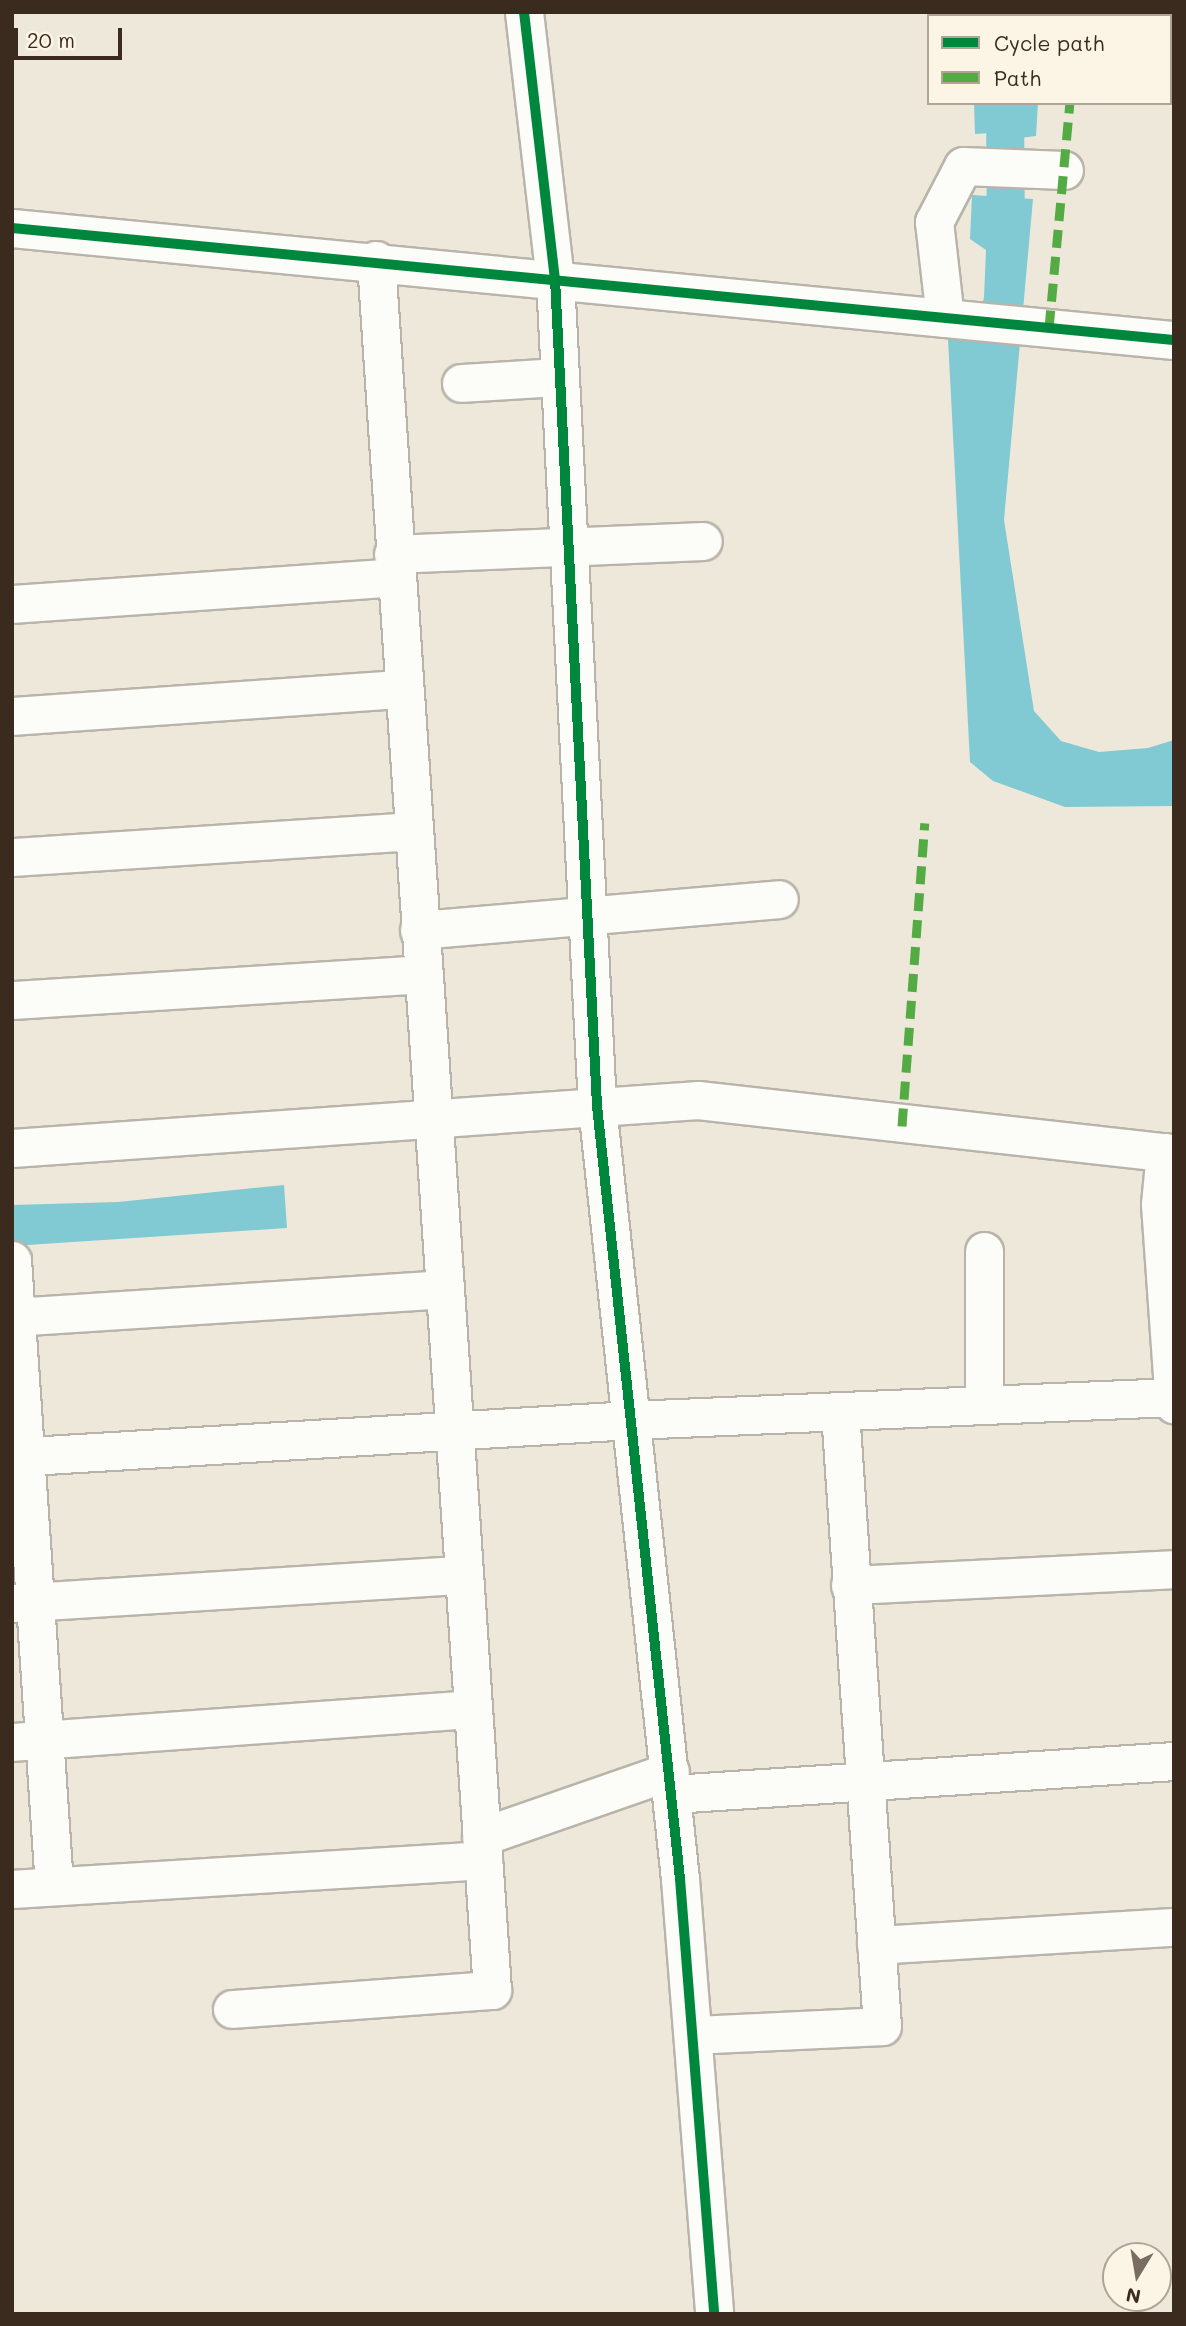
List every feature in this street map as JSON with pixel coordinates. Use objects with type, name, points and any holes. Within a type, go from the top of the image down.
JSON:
[{"type":"street","points":[[525,20],[555,279],[597,1106],[671,1782],[714,2314]]},
{"type":"street","points":[[945,318],[934,222],[962,166],[1050,169]]},
{"type":"street","points":[[12,228],[376,260],[1174,340]]},
{"type":"street","points":[[232,2009],[492,1990],[393,566],[376,260]]},
{"type":"street","points":[[461,383],[560,377]]},
{"type":"street","points":[[12,604],[569,547],[703,541]]},
{"type":"street","points":[[12,716],[402,690]]},
{"type":"street","points":[[12,857],[411,831]]},
{"type":"street","points":[[418,930],[779,899]]},
{"type":"street","points":[[12,1000],[422,974]]},
{"type":"street","points":[[12,1147],[698,1100],[1169,1153],[1160,1204],[1174,1405]]},
{"type":"street","points":[[984,1251],[984,1405]]},
{"type":"street","points":[[12,1260],[28,1741],[54,1886]]},
{"type":"street","points":[[13,1317],[443,1289]]},
{"type":"street","points":[[18,1457],[631,1420],[1173,1397]]},
{"type":"street","points":[[693,2035],[882,2026],[840,1411]]},
{"type":"street","points":[[850,1585],[1174,1569]]},
{"type":"street","points":[[23,1602],[463,1575]]},
{"type":"street","points":[[28,1741],[473,1709]]},
{"type":"street","points":[[12,1889],[482,1848],[671,1782],[864,1781],[1174,1761]]},
{"type":"street","points":[[876,1945],[1174,1927]]},
{"type":"water","points":[[974,105],[1038,105],[1036,136],[1011,139],[1008,152],[993,149],[991,133],[975,134]]},
{"type":"water","points":[[972,195],[1033,199],[1004,520],[1034,711],[1061,741],[1099,752],[1148,748],[1174,740],[1174,806],[1065,807],[993,781],[970,762],[948,339],[975,342],[984,297],[986,250],[970,239]]},
{"type":"water","points":[[284,1185],[287,1228],[12,1246],[12,1205],[118,1202]]},
{"type":"waterway","points":[[1005,105],[1006,249]]},
{"type":"marked path","points":[[1049,328],[1070,105]]},
{"type":"marked path","points":[[902,1126],[925,823]]},
{"type":"cycle path","points":[[524,12],[555,279],[597,1106],[680,1879],[714,2314]]},
{"type":"cycle path","points":[[12,228],[1174,340]]}]
